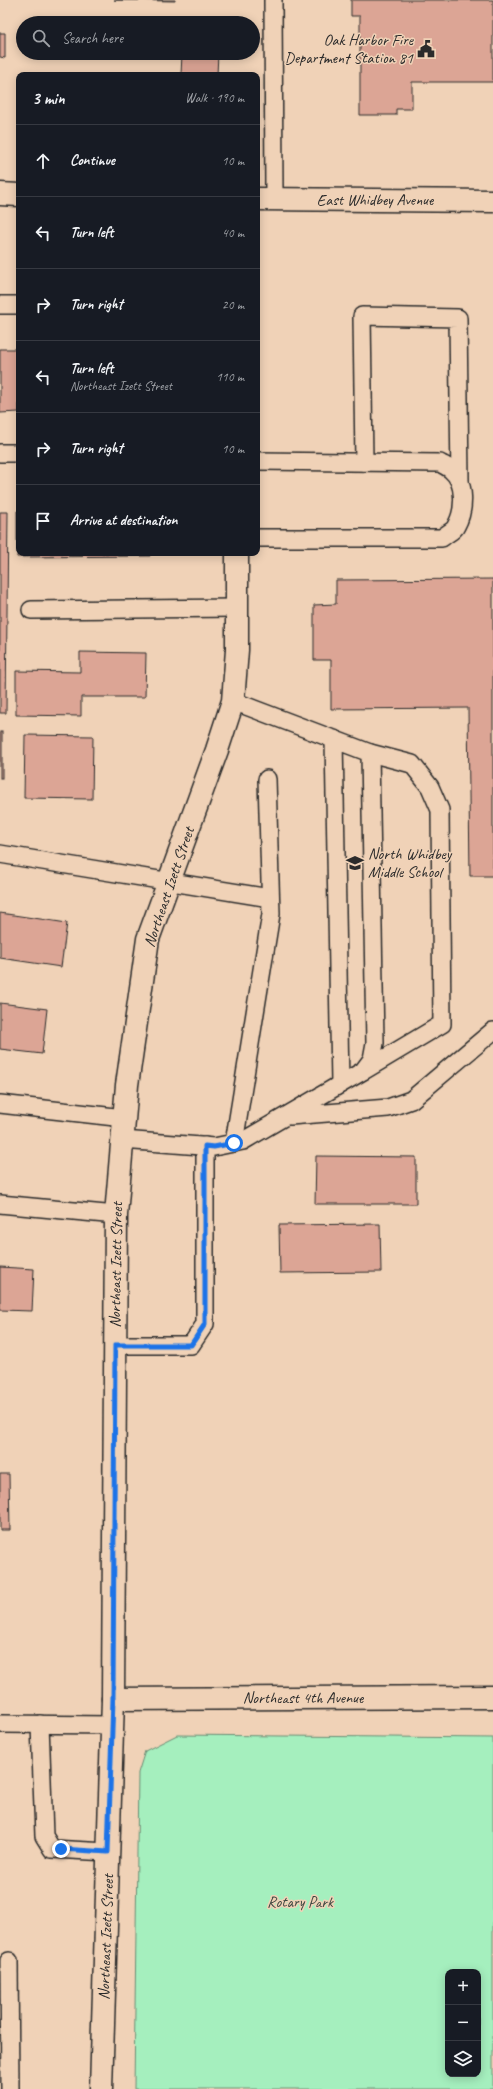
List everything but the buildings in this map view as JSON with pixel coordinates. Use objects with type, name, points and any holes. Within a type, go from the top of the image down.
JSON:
[{"type":"street","points":[[0,194],[16,195]]},
{"type":"street","name":"East Whidbey Avenue","points":[[266,199],[493,200]]},
{"type":"street","name":"Northeast Izett Street","points":[[101,2089],[113,1699],[116,1215],[126,1085],[148,939],[217,750],[232,701],[237,650],[237,556]]},
{"type":"street","name":"Northeast 4th Avenue","points":[[113,1699],[493,1697]]},
{"type":"lane","points":[[266,199],[273,0]]},
{"type":"lane","points":[[0,305],[16,305]]},
{"type":"lane","points":[[260,538],[442,538],[456,527],[461,512],[462,495],[460,481],[458,318],[362,316],[364,462]]},
{"type":"lane","points":[[0,453],[16,454]]},
{"type":"lane","points":[[260,461],[440,463],[451,470],[460,481]]},
{"type":"lane","points":[[32,610],[237,608]]},
{"type":"lane","points":[[122,1140],[214,1147],[243,1141],[442,1024],[440,810],[430,787],[412,764],[370,753],[232,701]]},
{"type":"lane","points":[[334,739],[340,1084]]},
{"type":"lane","points":[[363,1071],[372,1059],[375,1043],[370,753]]},
{"type":"lane","points":[[234,1143],[270,914],[267,780]]},
{"type":"lane","points":[[0,854],[270,898]]},
{"type":"lane","points":[[285,1117],[388,1108],[411,1100],[493,1031]]},
{"type":"lane","points":[[0,1104],[124,1118]]},
{"type":"lane","points":[[115,1345],[191,1345],[205,1324],[205,1146]]},
{"type":"lane","points":[[0,1204],[116,1215]]},
{"type":"lane","points":[[0,1724],[112,1725]]},
{"type":"lane","points":[[40,1724],[44,1836],[52,1849],[108,1852]]},
{"type":"lane","points":[[9,1961],[10,2089]]},
{"type":"green space","name":"Rotary Park","points":[[177,1735],[493,1738],[493,2089],[134,2089],[138,1773],[145,1751]]},
{"type":"place","name":"Oak Harbor Fire Department Station 81","points":[[426,49]]},
{"type":"place","name":"North Whidbey Middle School","points":[[355,863]]},
{"type":"route","points":[[61,1849],[108,1852],[113,1699],[115,1345],[191,1345],[205,1324],[205,1146],[214,1147],[234,1143]]}]
